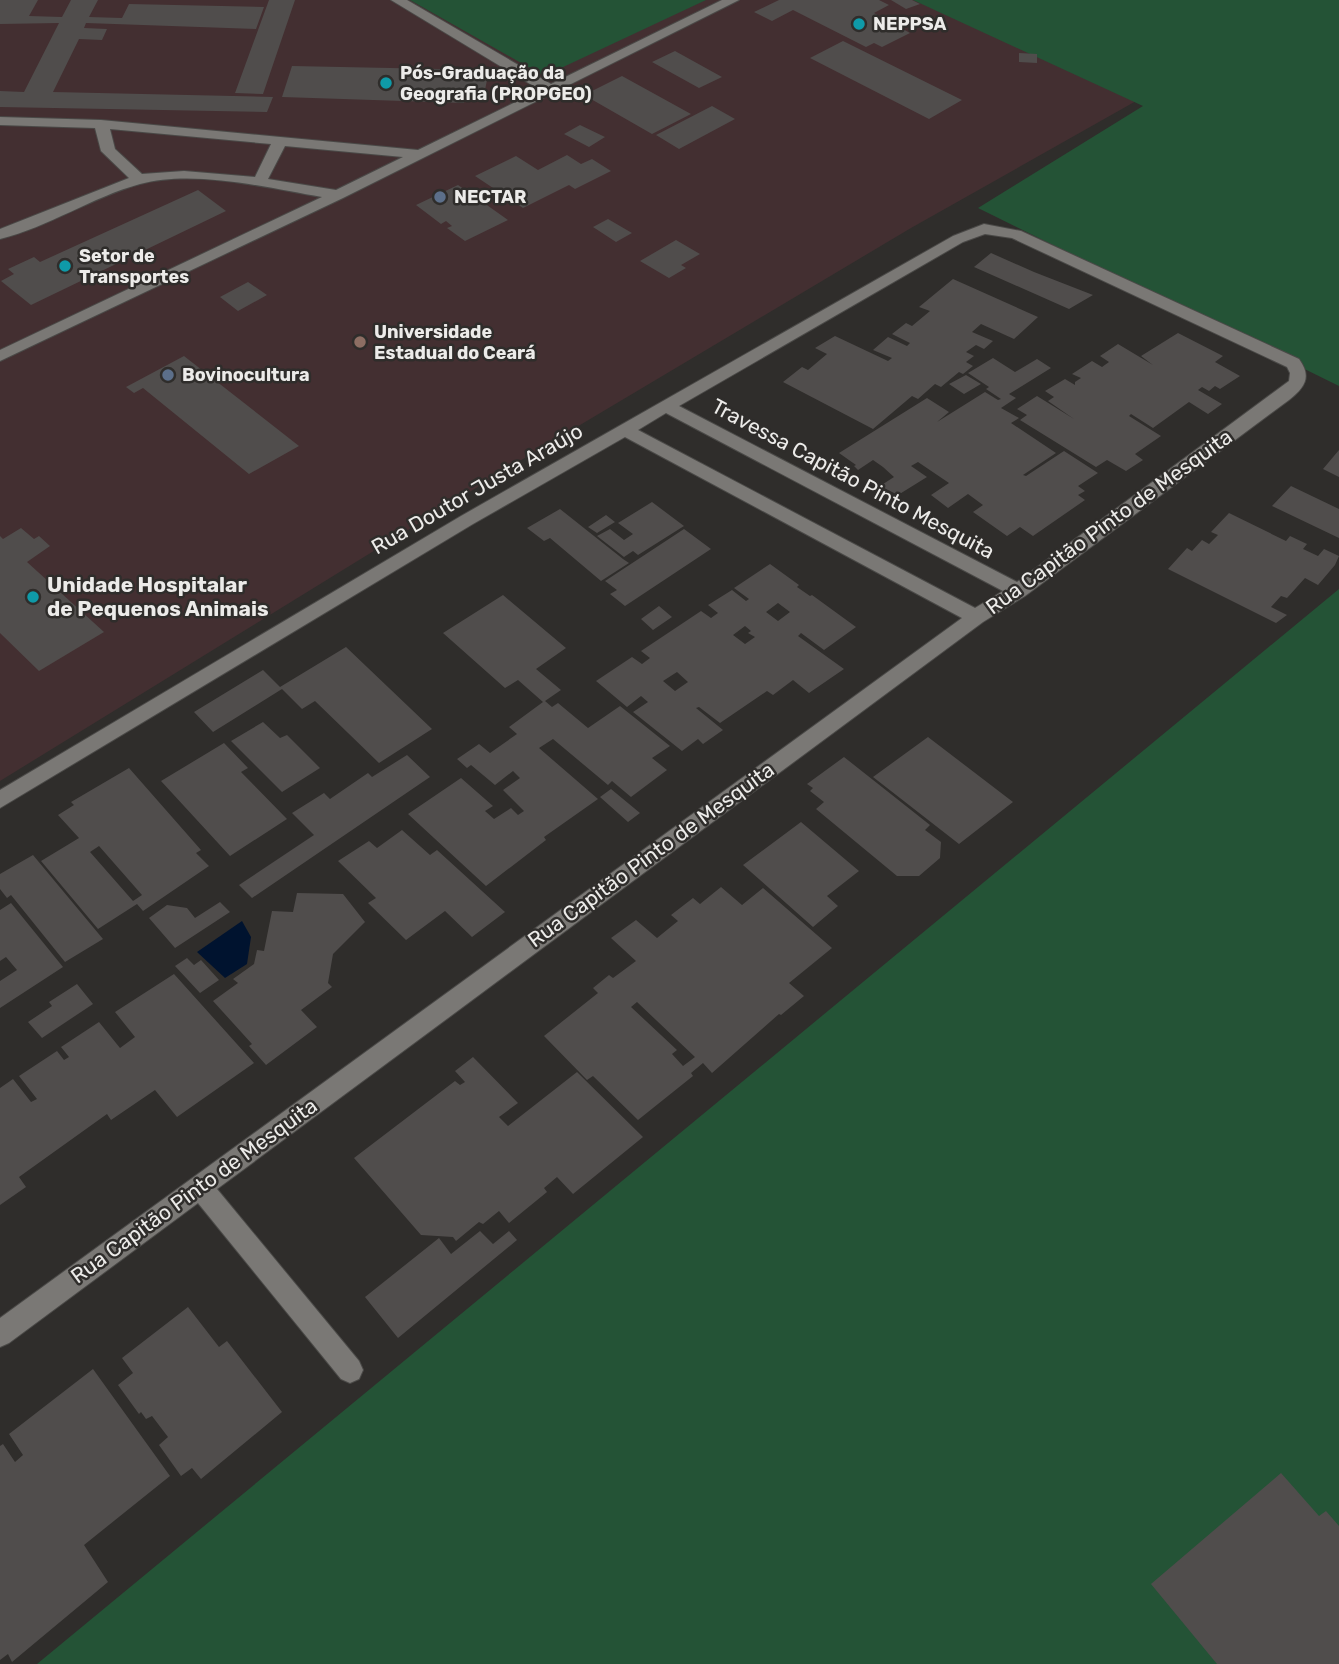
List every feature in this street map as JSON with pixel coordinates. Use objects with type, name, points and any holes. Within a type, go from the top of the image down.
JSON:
[{"type":"street","points":[[398,0],[551,90]]},
{"type":"street","points":[[0,356],[338,195],[732,0]]},
{"type":"street","points":[[0,121],[101,124],[281,139],[418,155]]},
{"type":"street","points":[[101,124],[108,150],[139,179]]},
{"type":"street","points":[[260,181],[281,139]]},
{"type":"street","points":[[0,234],[139,179],[184,175],[260,181],[338,195]]},
{"type":"street","name":"Rua Capitão Pinto de Mesquita","points":[[0,1334],[976,617],[1018,591],[1297,385],[1300,378],[1293,363],[1016,234],[984,229]]},
{"type":"street","name":"Rua Doutor Justa Araújo","points":[[0,800],[467,520],[958,239],[984,229]]},
{"type":"street","name":"Travessa Capitão Pinto Mesquita","points":[[666,406],[1018,591]]},
{"type":"street","points":[[625,430],[976,617]]},
{"type":"street","points":[[200,1186],[351,1370]]},
{"type":"shaded area","name":"Universidade Estadual do Ceará","points":[[0,0],[1330,0],[1168,83],[911,228],[528,456],[0,781]]},
{"type":"green space","points":[[410,0],[706,0],[544,76]]},
{"type":"green space","points":[[913,0],[1339,0],[1339,386],[978,208],[1143,106]]},
{"type":"green space","points":[[1339,589],[1339,1664],[37,1664]]},
{"type":"water","points":[[242,921],[251,937],[247,964],[225,978],[197,952]]},
{"type":"building","points":[[0,0],[38,0],[29,16],[62,17],[71,0],[98,0],[89,17],[122,18],[129,4],[264,7],[256,29],[86,23],[84,28],[107,29],[102,40],[79,39],[53,92],[273,97],[267,112],[0,107],[0,91],[24,92],[59,23],[0,24]]},
{"type":"building","points":[[269,0],[295,0],[263,94],[235,93]]},
{"type":"building","name":"NEPPSA","points":[[779,0],[879,0],[889,5],[874,13],[910,33],[882,47],[874,43],[866,47],[793,10],[772,21],[754,12]]},
{"type":"building","points":[[891,0],[912,0],[920,4],[906,9]]},
{"type":"building","points":[[843,41],[962,100],[929,119],[810,58]]},
{"type":"building","points":[[675,51],[722,77],[699,88],[652,62]]},
{"type":"building","points":[[1019,53],[1037,54],[1037,63],[1019,62]]},
{"type":"building","name":"Pós-Graduação da Geografia (PROPGEO)","points":[[292,66],[489,70],[483,100],[465,99],[464,103],[282,97]]},
{"type":"building","points":[[622,76],[691,114],[652,134],[584,95]]},
{"type":"building","points":[[712,106],[735,119],[679,149],[656,135]]},
{"type":"building","points":[[580,125],[605,137],[589,147],[564,134]]},
{"type":"building","points":[[567,155],[581,164],[592,159],[611,171],[575,189],[569,185],[523,208],[475,176],[516,156],[538,170]]},
{"type":"building","points":[[458,185],[508,220],[465,241],[447,228],[452,226],[446,221],[441,224],[416,205]]},
{"type":"building","name":"Setor de Transportes","points":[[198,190],[226,211],[31,305],[1,281],[14,274],[8,269],[34,257],[40,262]]},
{"type":"building","points":[[608,219],[632,233],[616,242],[593,227]]},
{"type":"building","points":[[676,240],[700,254],[681,265],[686,268],[669,278],[640,261]]},
{"type":"building","points":[[991,253],[1093,295],[1069,309],[974,267]]},
{"type":"building","points":[[953,279],[1038,317],[1014,339],[981,324],[972,332],[993,341],[984,349],[976,345],[966,352],[974,356],[966,362],[973,366],[963,374],[959,372],[941,387],[935,384],[918,399],[912,396],[873,429],[783,382],[802,367],[808,370],[827,354],[815,348],[835,336],[888,361],[892,358],[873,350],[888,337],[907,346],[910,343],[892,334],[906,323],[912,326],[930,311],[919,307]]},
{"type":"building","points":[[248,282],[267,295],[238,311],[220,297]]},
{"type":"building","points":[[1178,333],[1223,356],[1215,362],[1240,376],[1220,389],[1215,386],[1209,391],[1202,387],[1198,390],[1222,404],[1208,414],[1189,402],[1153,428],[1131,414],[1129,416],[1161,436],[1135,454],[1143,460],[1126,471],[1107,460],[1096,467],[1020,420],[1027,415],[1017,409],[1037,396],[1074,419],[1048,401],[1054,397],[1045,391],[1065,379],[1075,385],[1081,378],[1072,374],[1092,361],[1102,367],[1109,362],[1100,356],[1118,344],[1153,365],[1141,356]]},
{"type":"building","points":[[184,356],[299,446],[249,474],[143,388],[134,393],[126,387]]},
{"type":"building","points":[[993,358],[1015,372],[1037,359],[1051,368],[1009,394],[1016,398],[1001,408],[1019,418],[1011,423],[1056,453],[1023,475],[1026,476],[1064,451],[1098,473],[1078,486],[1085,491],[1078,495],[1085,500],[1033,536],[1020,527],[1007,536],[973,512],[983,505],[968,494],[948,508],[931,495],[949,483],[918,462],[911,466],[927,477],[898,495],[880,486],[894,477],[883,467],[873,460],[858,470],[854,466],[856,465],[839,453],[927,398],[949,412],[937,422],[985,392],[998,400],[1001,399],[968,373]]},
{"type":"building","points":[[966,375],[981,384],[964,394],[949,384]]},
{"type":"building","points":[[1339,450],[1339,477],[1323,469]]},
{"type":"building","points":[[1291,486],[1339,509],[1339,538],[1272,506]]},
{"type":"building","points":[[652,502],[684,526],[638,555],[633,551],[624,557],[597,536],[610,529],[624,540],[633,534],[618,523]]},
{"type":"building","points":[[560,509],[629,563],[601,581],[550,538],[544,541],[527,528]]},
{"type":"building","points":[[1229,513],[1286,541],[1290,536],[1307,544],[1303,549],[1318,556],[1324,549],[1339,556],[1318,585],[1305,578],[1287,598],[1281,596],[1271,607],[1287,615],[1276,623],[1168,569],[1187,548],[1192,551],[1202,540],[1209,544],[1218,535],[1211,532]]},
{"type":"building","points":[[606,515],[615,522],[597,533],[588,527]]},
{"type":"building","name":"Unidade Hospitalar de Pequenos Animais","points":[[21,528],[34,539],[39,536],[50,546],[27,562],[104,632],[39,671],[0,633],[0,536],[3,539]]},
{"type":"building","points":[[684,529],[711,549],[625,606],[610,594],[617,590],[605,581]]},
{"type":"building","points":[[770,564],[799,585],[797,587],[856,627],[824,650],[801,633],[798,636],[844,669],[809,693],[793,680],[773,695],[767,691],[720,723],[699,707],[696,708],[723,730],[703,744],[698,739],[682,751],[633,712],[648,702],[641,696],[627,707],[596,681],[632,657],[642,664],[650,658],[641,651],[701,611],[711,618],[718,613],[708,605],[732,590],[746,601],[749,599],[734,588]],"holes":[[[778,603],[790,612],[778,621],[766,612]],[[745,626],[751,631],[748,633],[755,637],[745,644],[733,635]],[[677,672],[688,682],[675,691],[663,681]]]},
{"type":"building","points":[[503,595],[566,648],[536,669],[561,690],[545,701],[552,707],[558,703],[588,728],[620,706],[670,746],[652,758],[667,770],[631,797],[612,781],[608,785],[553,739],[539,748],[598,799],[544,837],[546,840],[486,886],[408,814],[461,778],[493,806],[485,811],[494,819],[511,808],[518,815],[524,811],[503,790],[520,778],[513,771],[495,785],[471,765],[467,768],[457,759],[479,744],[490,753],[517,734],[509,727],[543,702],[518,680],[505,688],[443,633]]},
{"type":"building","points":[[659,606],[672,617],[653,630],[641,619]]},
{"type":"building","points":[[346,647],[432,729],[379,763],[315,701],[302,709],[282,689],[213,732],[194,712],[263,670],[280,687]]},
{"type":"building","points":[[263,722],[280,738],[287,735],[320,768],[282,792],[231,741]]},
{"type":"building","points":[[928,737],[1013,802],[959,844],[873,777]]},
{"type":"building","points":[[224,743],[248,768],[241,772],[287,819],[230,856],[161,781]]},
{"type":"building","points":[[407,755],[430,777],[252,898],[239,885],[314,835],[292,813],[324,793],[330,799],[368,773],[372,777]]},
{"type":"building","points":[[844,757],[930,825],[925,830],[941,842],[940,858],[919,876],[897,876],[816,809],[824,802],[810,791],[813,788],[807,784]]},
{"type":"building","points":[[129,768],[201,850],[196,853],[209,866],[143,911],[137,904],[98,929],[41,861],[79,838],[58,815],[74,805],[71,802]],"holes":[[[99,846],[142,895],[133,901],[90,852]]]},
{"type":"building","points":[[611,789],[640,813],[628,822],[600,797]]},
{"type":"building","points":[[801,822],[859,871],[827,896],[838,906],[813,927],[743,865]]},
{"type":"building","points":[[402,830],[430,855],[437,850],[505,912],[472,937],[445,911],[406,940],[368,903],[376,898],[338,861],[369,841],[377,848]]},
{"type":"building","points":[[33,855],[103,939],[65,962],[11,895],[7,898],[0,889],[0,874]]},
{"type":"building","points":[[721,887],[742,905],[763,888],[832,948],[789,983],[804,996],[779,1014],[712,1073],[703,1063],[691,1073],[693,1076],[638,1120],[593,1076],[587,1080],[544,1036],[598,993],[593,988],[609,975],[613,978],[636,961],[611,938],[636,920],[657,938],[678,921],[671,915],[693,898],[700,904]],"holes":[[[637,1002],[695,1057],[683,1066],[672,1054],[677,1050],[631,1007]]]},
{"type":"building","points":[[297,893],[343,894],[365,922],[333,954],[328,983],[332,987],[301,1010],[317,1027],[266,1065],[249,1046],[252,1044],[213,1001],[238,983],[233,979],[254,964],[257,950],[264,951],[272,911],[293,912]]},
{"type":"building","points":[[220,902],[230,912],[175,948],[149,918],[167,905],[187,908],[195,918]]},
{"type":"building","points":[[11,903],[63,967],[0,1008],[0,981],[17,970],[6,957],[0,961],[0,910]]},
{"type":"building","points":[[187,958],[194,965],[201,960],[219,980],[200,993],[175,966]]},
{"type":"building","points":[[174,974],[254,1063],[177,1117],[155,1090],[111,1120],[107,1114],[19,1177],[26,1187],[0,1205],[0,1088],[13,1079],[31,1102],[37,1099],[19,1076],[57,1051],[64,1060],[69,1057],[61,1047],[99,1022],[120,1048],[135,1037],[115,1012]]},
{"type":"building","points":[[77,984],[93,1004],[42,1038],[28,1022],[52,1006],[49,1002]]},
{"type":"building","points":[[473,1057],[518,1103],[499,1117],[508,1126],[577,1072],[643,1137],[573,1194],[557,1177],[544,1188],[547,1192],[509,1223],[499,1211],[483,1224],[479,1222],[456,1241],[453,1237],[421,1235],[354,1158],[455,1081],[460,1085],[465,1082],[455,1071]]},
{"type":"building","points":[[480,1231],[493,1244],[509,1231],[517,1240],[398,1338],[365,1297],[439,1238],[451,1254]]},
{"type":"building","points":[[188,1307],[219,1347],[227,1341],[282,1412],[201,1479],[192,1468],[181,1476],[159,1445],[168,1437],[152,1416],[146,1419],[141,1412],[139,1414],[118,1385],[133,1373],[122,1358]]},
{"type":"building","points":[[93,1369],[170,1476],[84,1545],[108,1582],[12,1662],[8,1654],[0,1660],[0,1446],[3,1444],[15,1462],[23,1455],[9,1434]]},
{"type":"building","points":[[1281,1473],[1319,1516],[1326,1511],[1339,1526],[1339,1664],[1217,1664],[1151,1584]]},
{"type":"place","name":"NEPPSA","points":[[859,24]]},
{"type":"place","name":"Pós-Graduação da Geografia (PROPGEO)","points":[[386,83]]},
{"type":"place","name":"NECTAR","points":[[440,197]]},
{"type":"place","name":"Setor de Transportes","points":[[65,266]]},
{"type":"place","name":"Universidade Estadual do Ceará","points":[[360,342]]},
{"type":"place","name":"Bovinocultura","points":[[168,375]]},
{"type":"place","name":"Unidade Hospitalar de Pequenos Animais","points":[[33,597]]}]
